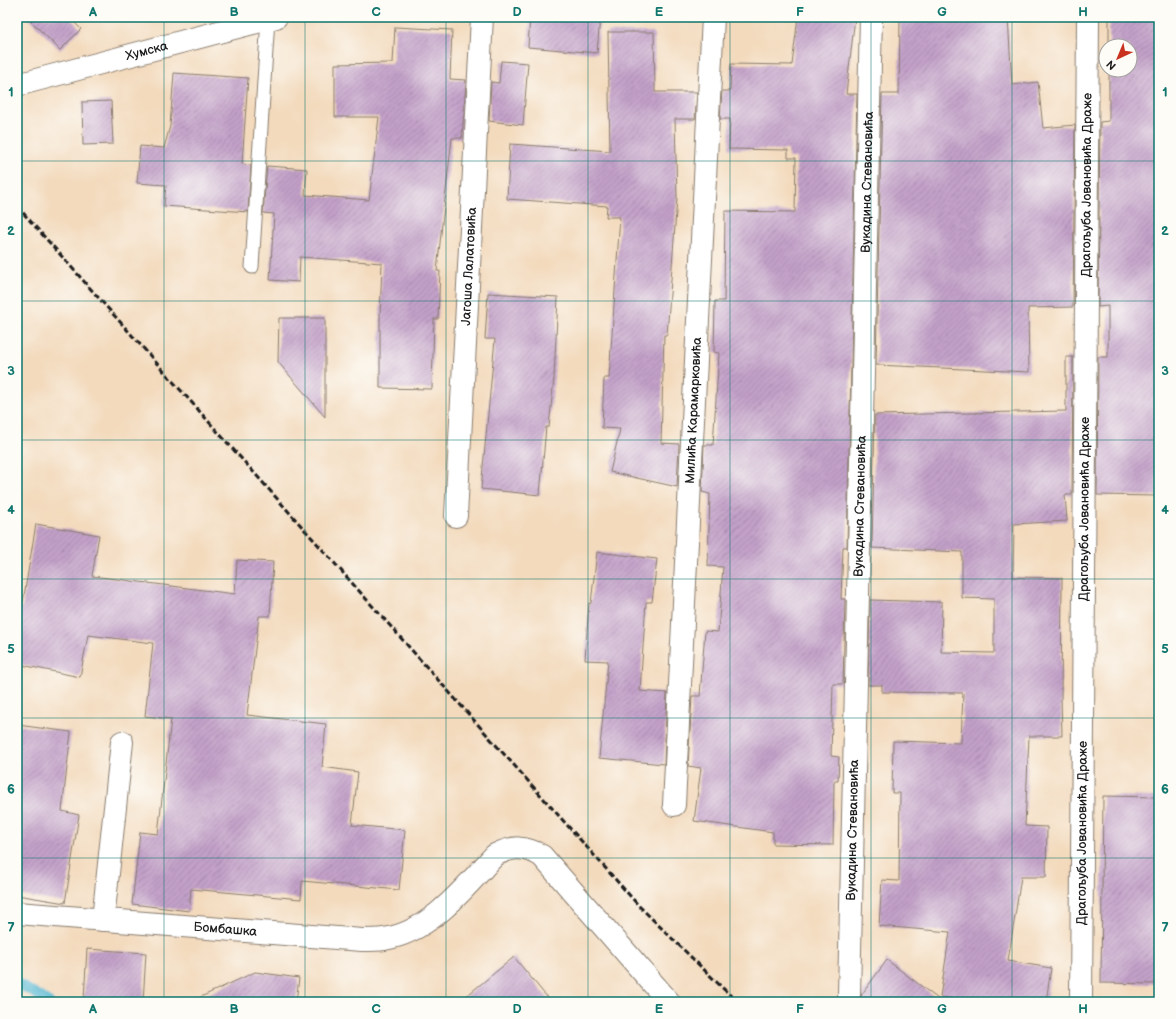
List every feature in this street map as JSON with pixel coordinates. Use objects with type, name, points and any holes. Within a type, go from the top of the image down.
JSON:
[{"type":"street","name":"Јагоша Лалатовића","points":[[456,516],[482,17]]},
{"type":"street","name":"Милића Карамарковића","points":[[674,805],[713,17]]},
{"type":"street","name":"Вукадина Стевановића","points":[[849,995],[871,17]]},
{"type":"street","name":"Драгољуба Јовановића Драже","points":[[1081,1002],[1088,17]]},
{"type":"street","name":"Хумска","points":[[17,85],[272,18]]},
{"type":"street","points":[[104,920],[122,742]]},
{"type":"street","name":"Бомбашка","points":[[17,913],[362,940],[385,939],[405,932],[428,921],[447,906],[495,855],[504,850],[516,848],[531,850],[542,856],[669,1002]]},
{"type":"lane","points":[[252,267],[272,18]]},
{"type":"building","points":[[27,17],[69,17],[81,29],[60,50]]},
{"type":"building","points":[[530,17],[600,17],[597,53],[528,47]]},
{"type":"building","points":[[798,17],[855,17],[846,94],[857,94],[847,547],[843,547],[841,599],[845,599],[843,684],[833,684],[831,756],[839,757],[838,781],[834,781],[833,845],[773,844],[773,832],[694,821],[701,768],[688,766],[692,696],[700,696],[705,631],[718,632],[723,567],[708,566],[710,494],[702,492],[704,445],[713,445],[719,353],[714,352],[715,301],[724,301],[725,211],[795,212],[796,158],[788,158],[788,150],[729,149],[730,119],[720,119],[722,91],[730,91],[731,64],[792,65]]},
{"type":"building","points":[[900,17],[1008,17],[1012,85],[1038,82],[1043,128],[1075,125],[1073,307],[1028,308],[1029,372],[876,365],[882,94],[899,94]]},
{"type":"building","points":[[1109,17],[1159,17],[1159,419],[1157,419],[1157,496],[1097,495],[1098,357],[1108,357],[1108,306],[1098,307],[1100,122],[1109,121],[1109,78],[1138,78],[1138,38],[1109,38]]},
{"type":"building","points":[[395,27],[452,30],[450,79],[466,80],[462,138],[452,138],[442,224],[437,271],[440,271],[438,319],[434,319],[432,389],[380,388],[382,263],[300,257],[299,282],[270,280],[274,214],[263,213],[267,166],[307,169],[305,195],[369,200],[379,117],[335,117],[335,64],[393,63]]},
{"type":"building","points":[[608,32],[654,32],[655,92],[697,92],[695,119],[675,119],[677,198],[667,335],[664,335],[661,443],[679,444],[677,487],[610,472],[620,429],[602,428],[604,378],[609,378],[620,217],[606,217],[607,206],[507,199],[510,144],[610,151]]},
{"type":"building","points":[[501,61],[528,63],[523,125],[489,121],[491,82],[499,83]]},
{"type":"building","points":[[174,73],[248,78],[242,164],[251,165],[248,212],[164,206],[166,185],[137,183],[140,146],[164,148],[170,126]]},
{"type":"building","points":[[111,101],[113,144],[83,145],[82,102]]},
{"type":"building","points":[[488,293],[558,297],[554,378],[549,427],[546,427],[540,495],[481,489],[495,339],[485,339]]},
{"type":"building","points":[[279,318],[325,318],[325,417],[278,362]]},
{"type":"building","points":[[1066,357],[1073,357],[1072,495],[1065,495],[1067,521],[1014,524],[1013,577],[1062,578],[1062,736],[1029,736],[1025,826],[1047,827],[1046,877],[1021,877],[1008,961],[1051,968],[1046,1002],[975,1002],[940,997],[950,932],[879,926],[882,880],[899,881],[900,793],[892,793],[893,741],[961,743],[963,693],[882,692],[882,685],[868,685],[870,600],[942,602],[941,652],[994,653],[994,599],[962,598],[962,552],[872,548],[875,415],[1066,411]]},
{"type":"building","points":[[36,524],[99,535],[92,576],[235,594],[237,560],[273,562],[270,616],[259,616],[247,715],[326,724],[322,767],[358,772],[352,825],[405,830],[399,890],[302,881],[301,899],[191,889],[189,911],[132,904],[140,832],[158,834],[171,719],[145,716],[153,643],[88,635],[80,677],[17,664],[17,607],[22,608]]},
{"type":"building","points":[[597,552],[657,559],[652,602],[646,602],[640,691],[667,693],[664,764],[599,758],[608,661],[585,660],[589,603],[591,603]]},
{"type":"building","points":[[17,725],[71,732],[62,811],[79,815],[65,903],[17,895]]},
{"type":"building","points":[[1103,796],[1159,797],[1159,984],[1101,983]]},
{"type":"building","points":[[87,949],[146,953],[143,1002],[84,999]]},
{"type":"building","points":[[514,957],[551,1002],[459,1002]]},
{"type":"building","points":[[887,960],[942,1002],[859,1002],[862,994]]},
{"type":"building","points":[[255,972],[299,978],[296,1002],[190,1002]]},
{"type":"waterway","points":[[17,983],[49,1002]]},
{"type":"railway","points":[[17,206],[640,907],[737,1002]]}]
